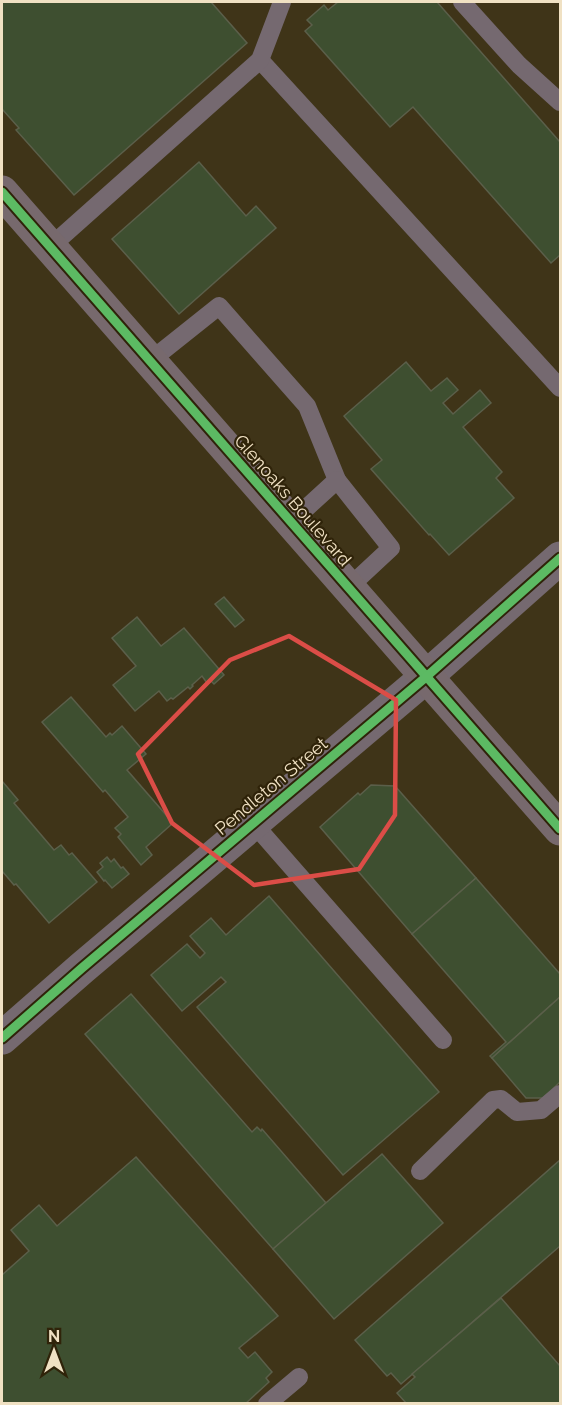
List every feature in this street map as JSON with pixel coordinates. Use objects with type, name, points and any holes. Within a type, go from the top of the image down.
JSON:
[{"type":"main road","name":"Glenoaks Boulevard","points":[[2,192],[561,829]]},
{"type":"street","name":"Pendleton Street","points":[[2,1038],[66,981],[426,677],[561,558]]},
{"type":"lane","points":[[50,247],[260,60],[282,2]]},
{"type":"lane","points":[[462,2],[519,64],[561,102]]},
{"type":"lane","points":[[260,60],[561,388]]},
{"type":"lane","points":[[150,361],[219,306],[307,406],[337,480],[390,548],[348,588]]},
{"type":"lane","points":[[291,522],[337,480]]},
{"type":"lane","points":[[253,823],[443,1040]]},
{"type":"lane","points":[[420,1171],[492,1100],[501,1099],[517,1112],[529,1112],[541,1110],[561,1094]]},
{"type":"lane","points":[[267,1404],[299,1377]]},
{"type":"highlighted area","points":[[289,636],[396,700],[395,815],[359,869],[254,885],[172,823],[138,754],[230,660]]},
{"type":"building","points":[[2,2],[211,2],[247,43],[74,195],[16,130],[19,128],[2,109]]},
{"type":"building","points":[[338,2],[437,2],[560,142],[560,255],[551,263],[413,107],[390,127],[305,31],[312,25],[307,20],[324,5],[328,10]]},
{"type":"building","points":[[199,162],[246,216],[256,206],[276,228],[179,314],[112,239]]},
{"type":"building","points":[[406,362],[431,391],[447,378],[458,390],[443,403],[453,414],[480,390],[491,403],[463,427],[502,472],[496,478],[514,498],[449,555],[371,469],[382,460],[344,416]]},
{"type":"building","points":[[224,597],[244,620],[235,627],[215,604]]},
{"type":"building","points":[[137,617],[161,646],[184,628],[224,675],[214,684],[210,680],[207,683],[202,676],[190,689],[188,687],[167,701],[159,691],[135,711],[113,685],[136,666],[112,638]]},
{"type":"building","points":[[71,697],[106,737],[122,726],[146,754],[127,770],[173,823],[146,847],[152,855],[141,865],[118,837],[121,834],[115,828],[128,817],[42,722]]},
{"type":"building","points":[[2,781],[18,800],[14,803],[54,850],[61,845],[69,855],[72,853],[97,882],[49,923],[2,871]]},
{"type":"building","points":[[371,785],[395,786],[476,878],[412,934],[320,827],[358,793],[360,795]]},
{"type":"building","points":[[107,857],[111,862],[114,859],[129,874],[112,888],[97,872],[103,867],[100,863]]},
{"type":"building","points":[[476,878],[560,974],[560,997],[492,1058],[490,1056],[506,1042],[412,934]]},
{"type":"building","points":[[269,896],[439,1092],[343,1175],[197,1007],[226,982],[221,977],[182,1011],[151,975],[187,944],[200,958],[205,953],[190,936],[211,918],[226,935]]},
{"type":"building","points":[[131,994],[252,1132],[257,1127],[261,1131],[262,1129],[326,1203],[273,1249],[85,1034]]},
{"type":"building","points":[[560,997],[560,1082],[543,1098],[526,1098],[492,1058]]},
{"type":"building","points":[[382,1154],[443,1223],[334,1319],[273,1249]]},
{"type":"building","points":[[136,1157],[278,1316],[239,1348],[248,1358],[255,1352],[272,1372],[266,1378],[269,1382],[245,1404],[2,1404],[2,1275],[29,1251],[11,1230],[39,1205],[57,1226]]},
{"type":"building","points":[[560,1160],[560,1246],[401,1384],[391,1373],[387,1376],[355,1340]]},
{"type":"building","points":[[501,1298],[560,1366],[560,1404],[407,1404],[397,1393],[415,1377],[412,1374]]},
{"type":"cycle path","points":[[2,192],[560,829]]},
{"type":"cycle path","points":[[2,1038],[426,677],[560,558]]}]
